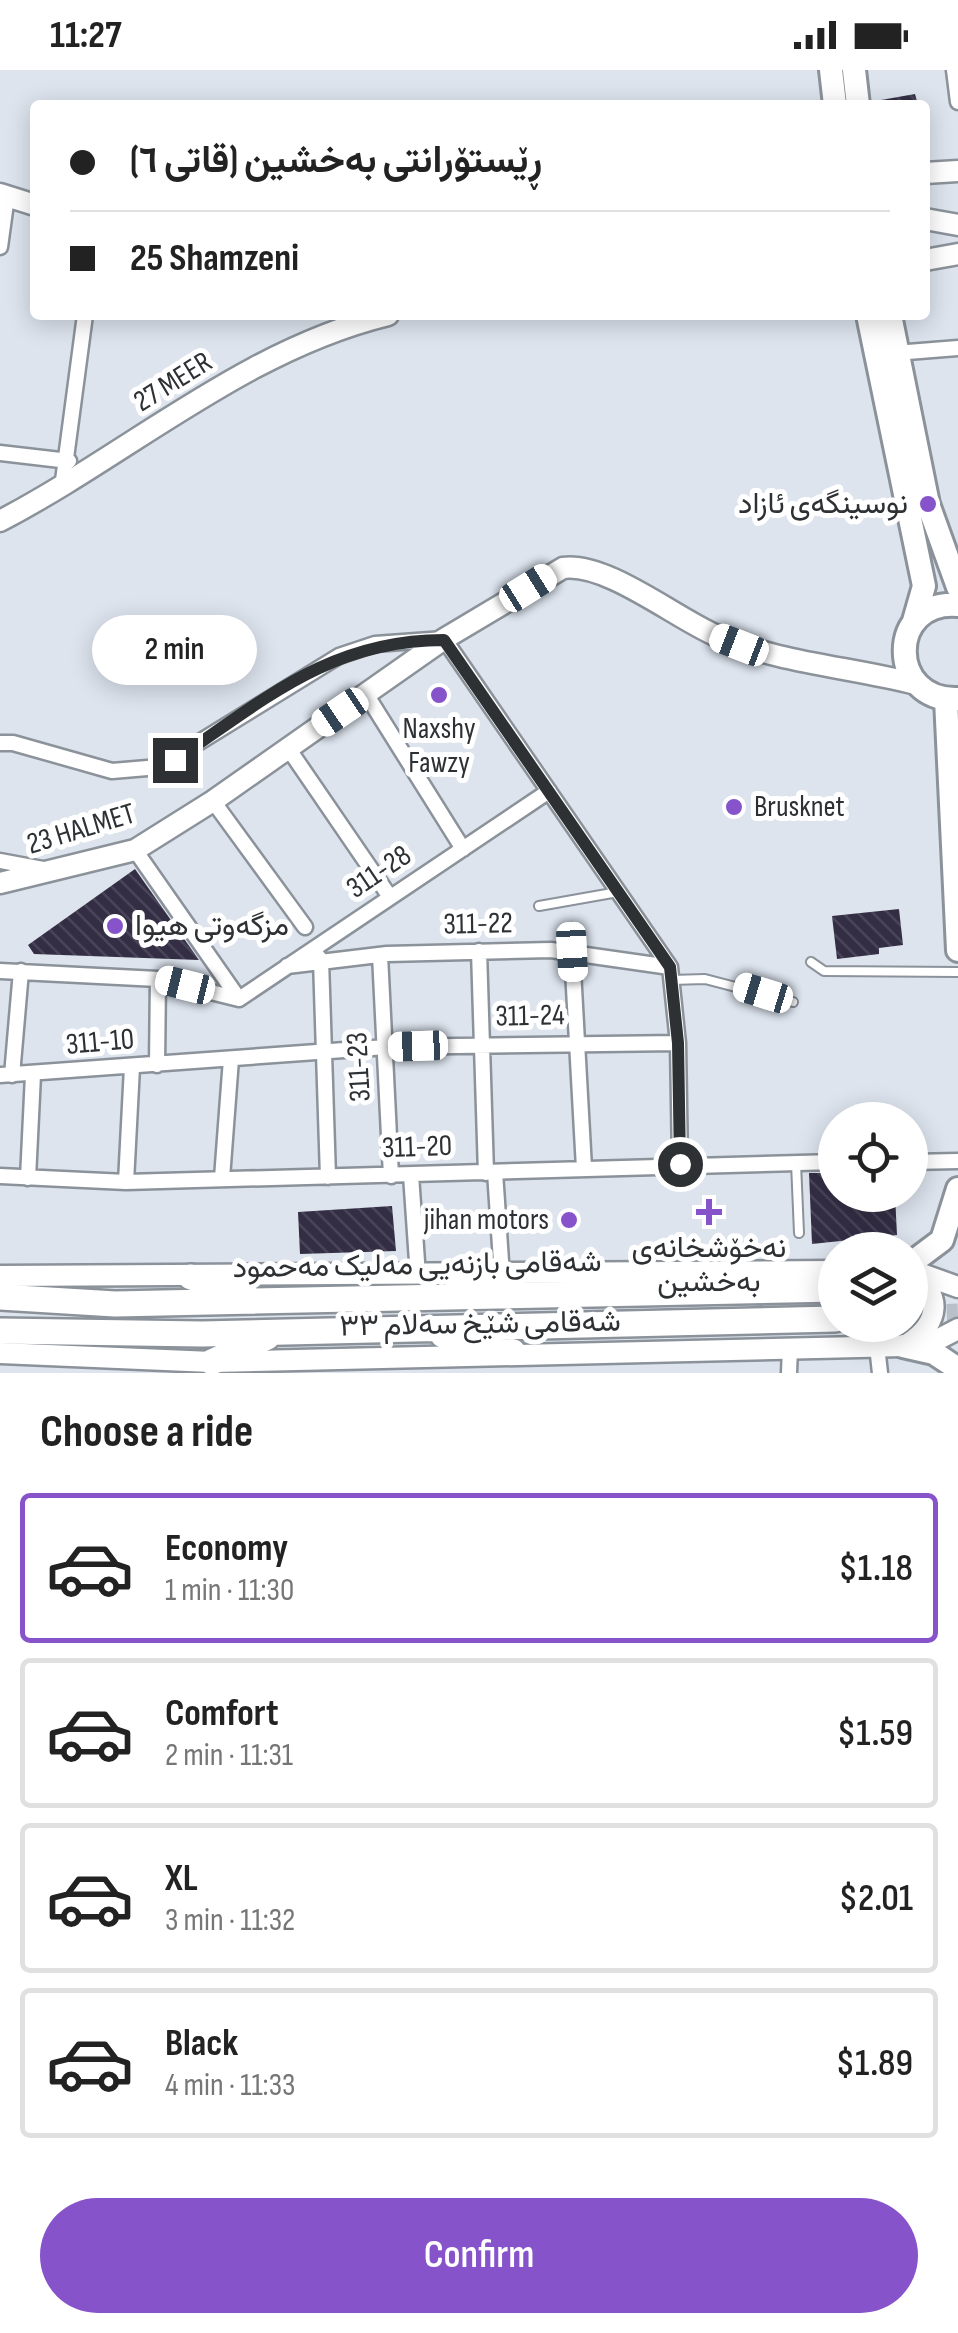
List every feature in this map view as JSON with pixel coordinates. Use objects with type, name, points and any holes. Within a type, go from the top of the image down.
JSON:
[{"type":"highway","points":[[412,1286],[502,1276]]},
{"type":"highway","points":[[191,1277],[265,1302]]},
{"type":"highway","name":"شەقامی بازنەیی مەلیک مەحمود","points":[[0,1298],[115,1304],[265,1302],[412,1286],[818,1289]]},
{"type":"highway","name":"شەقامی بازنەیی مەلیک مەحمود","points":[[0,1332],[281,1331],[818,1318]]},
{"type":"highway","points":[[414,1327],[513,1352]]},
{"type":"highway","points":[[211,1367],[281,1331]]},
{"type":"main road","points":[[831,70],[834,100]]},
{"type":"main road","points":[[854,70],[857,100]]},
{"type":"main road","points":[[3,195],[30,203]]},
{"type":"main road","points":[[930,220],[958,225]]},
{"type":"main road","points":[[930,259],[958,254]]},
{"type":"main road","name":"27 MEER","points":[[0,520],[62,488],[257,365],[359,320]]},
{"type":"main road","points":[[869,320],[924,586],[903,653],[916,684],[952,699],[958,950]]},
{"type":"main road","points":[[891,320],[894,353],[928,504],[958,587]]},
{"type":"main road","name":"23 HALMET","points":[[0,883],[58,872],[135,850],[214,801],[444,640],[556,571],[581,568],[739,645],[916,684]]},
{"type":"main road","points":[[914,621],[932,608],[958,605]]},
{"type":"main road","points":[[928,1253],[942,1240],[958,1189]]},
{"type":"main road","points":[[502,1276],[818,1271]]},
{"type":"main road","points":[[0,1276],[191,1277],[412,1286]]},
{"type":"main road","points":[[928,1276],[958,1286]]},
{"type":"main road","points":[[928,1287],[935,1315],[928,1325]]},
{"type":"main road","name":"شەقامی شێخ سەلام ٣٣","points":[[0,1354],[211,1367],[404,1364],[513,1352],[593,1363],[790,1347],[903,1346],[935,1340],[958,1330]]},
{"type":"main road","points":[[903,1346],[909,1342]]},
{"type":"main road","points":[[903,1346],[934,1352],[958,1369]]},
{"type":"street","points":[[956,77],[958,102]]},
{"type":"street","points":[[0,247],[3,195]]},
{"type":"street","points":[[62,488],[69,461],[83,320]]},
{"type":"street","points":[[894,353],[958,348]]},
{"type":"street","points":[[0,453],[69,461]]},
{"type":"street","points":[[0,744],[13,742],[112,770],[159,767],[339,656],[374,644],[444,640],[670,974],[678,1043],[680,1164]]},
{"type":"street","points":[[366,694],[463,848]]},
{"type":"street","points":[[288,748],[390,898]]},
{"type":"street","name":"311-28","points":[[317,954],[390,898],[549,791]]},
{"type":"street","points":[[214,801],[305,927]]},
{"type":"street","points":[[135,850],[239,998]]},
{"type":"street","points":[[0,860],[58,872]]},
{"type":"street","points":[[479,951],[490,1172],[502,1276]]},
{"type":"street","points":[[572,952],[584,1168]]},
{"type":"street","name":"311-22","points":[[239,998],[287,966],[317,954],[572,952],[670,974]]},
{"type":"street","points":[[317,954],[328,1178]]},
{"type":"street","name":"311-23","points":[[380,955],[391,1176]]},
{"type":"street","points":[[0,971],[158,979],[239,998]]},
{"type":"street","points":[[6,1075],[21,972]]},
{"type":"street","points":[[157,1065],[158,979]]},
{"type":"street","name":"311-24","points":[[324,1050],[678,1043]]},
{"type":"street","name":"311-10","points":[[6,1075],[324,1050]]},
{"type":"street","points":[[222,1178],[230,1059]]},
{"type":"street","points":[[126,1182],[132,1067]]},
{"type":"street","points":[[28,1178],[34,1075]]},
{"type":"street","points":[[928,1162],[958,1161]]},
{"type":"street","name":"311-20","points":[[0,1176],[126,1182],[818,1162]]},
{"type":"street","points":[[410,1175],[412,1286]]},
{"type":"street","points":[[878,1346],[880,1373]]},
{"type":"street","points":[[789,1373],[790,1347]]},
{"type":"lane","points":[[539,906],[618,892]]},
{"type":"lane","points":[[811,962],[824,971],[958,972]]},
{"type":"lane","points":[[670,974],[706,979],[792,1002]]},
{"type":"lane","points":[[796,1163],[800,1233]]},
{"type":"building","points":[[915,94],[917,100],[881,100]]},
{"type":"building","name":"مزگەوتی هیوا","points":[[135,869],[199,960],[34,954],[28,945]]},
{"type":"building","points":[[899,909],[903,945],[879,948],[879,954],[837,959],[832,916]]},
{"type":"building","points":[[809,1173],[818,1173],[818,1212],[896,1212],[897,1232],[818,1232],[818,1243],[812,1244]]},
{"type":"building","points":[[392,1206],[396,1251],[300,1254],[298,1212]]},
{"type":"tunnel","points":[[928,1317],[958,1316]]},
{"type":"place","name":"نوسینگەی ئازاد","points":[[928,504]]},
{"type":"place","name":"Naxshy Fawzy","points":[[439,695]]},
{"type":"place","name":"Brusknet","points":[[734,807]]},
{"type":"place","name":"مزگەوتی هیوا","points":[[115,926]]},
{"type":"place","name":"نەخۆشخانەی بەخشین","points":[[709,1212]]},
{"type":"place","name":"jihan motors","points":[[569,1220]]},
{"type":"route","points":[[175,760],[252,707],[339,656],[374,644],[444,640],[670,967],[678,1043],[680,1164]]}]
